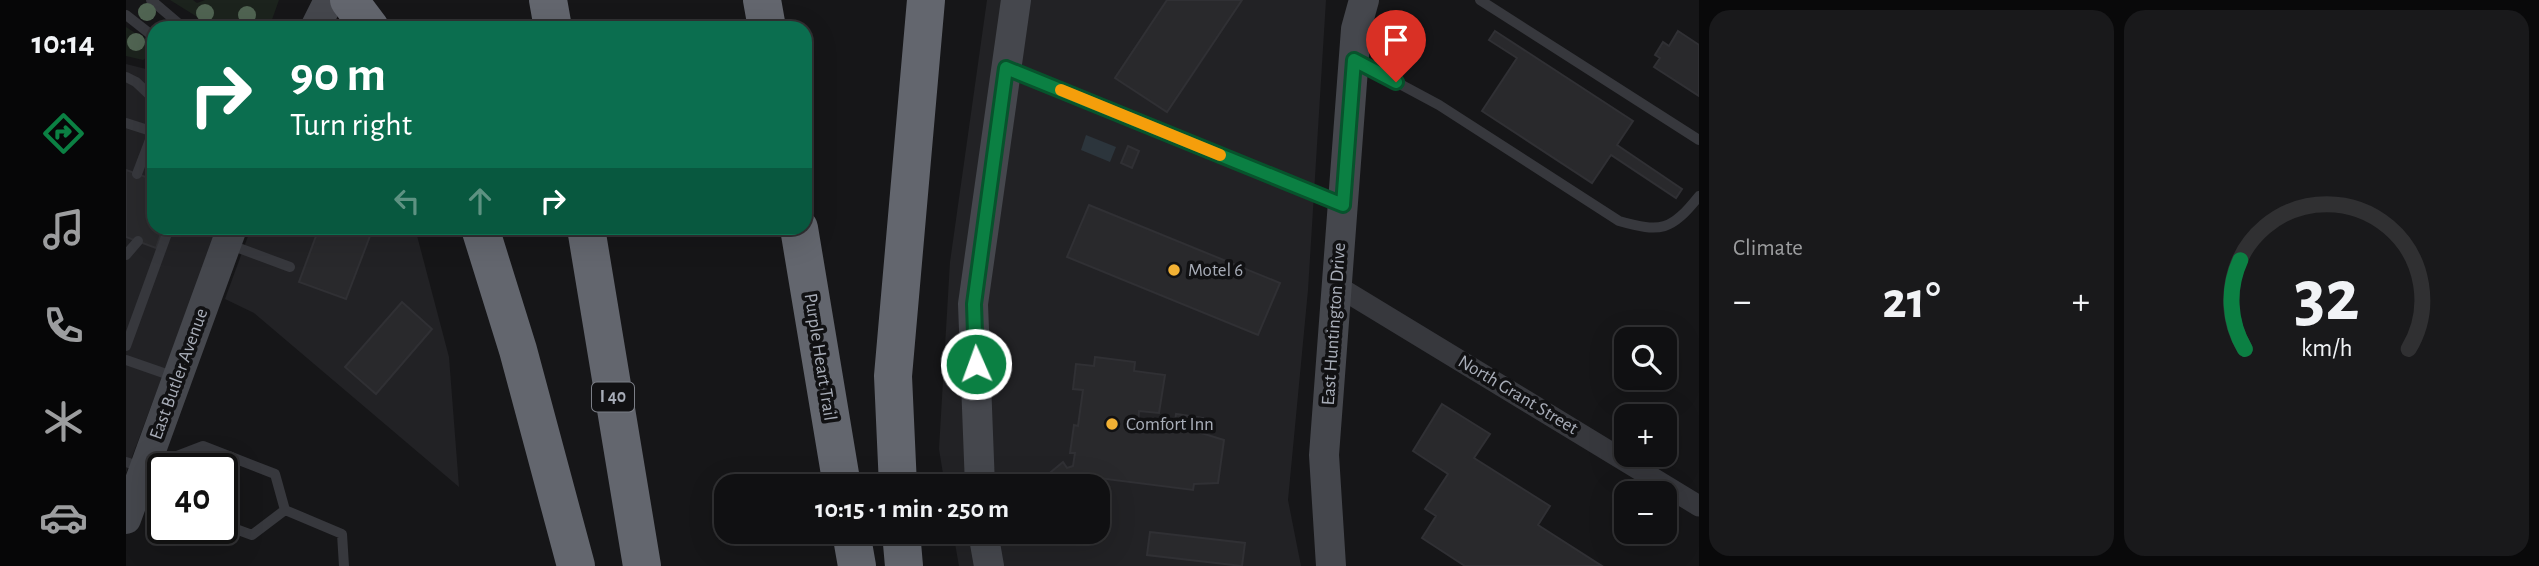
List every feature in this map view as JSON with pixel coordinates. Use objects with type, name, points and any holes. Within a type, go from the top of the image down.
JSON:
[{"type":"highway","points":[[349,0],[365,21]]},
{"type":"highway","points":[[548,0],[551,21]]},
{"type":"highway","points":[[762,0],[766,21]]},
{"type":"highway","points":[[897,474],[893,376],[926,0]]},
{"type":"highway","points":[[482,235],[518,350],[576,566]]},
{"type":"highway","name":"I 40","points":[[587,235],[642,566]]},
{"type":"highway","name":"Purple Heart Trail","points":[[800,235],[840,474]]},
{"type":"highway","points":[[853,544],[857,566]]},
{"type":"highway","points":[[902,544],[904,566]]},
{"type":"street","points":[[318,21],[329,0]]},
{"type":"street","points":[[980,474],[974,304],[1016,0]]},
{"type":"street","name":"East Huntington Drive","points":[[1331,566],[1324,455],[1356,29],[1364,0]]},
{"type":"street","name":"East Butler Avenue","points":[[126,519],[229,236]]},
{"type":"street","name":"North Grant Street","points":[[1336,286],[1699,506]]},
{"type":"street","points":[[986,544],[991,566]]},
{"type":"lane","points":[[151,0],[176,21]]},
{"type":"lane","points":[[1480,0],[1699,140]]},
{"type":"lane","points":[[126,15],[147,32]]},
{"type":"lane","points":[[1354,60],[1439,105],[1619,221],[1650,230],[1680,220],[1699,196]]},
{"type":"lane","points":[[1006,68],[1343,205]]},
{"type":"lane","points":[[126,77],[147,92]]},
{"type":"lane","points":[[126,123],[147,130]]},
{"type":"lane","points":[[137,174],[147,148]]},
{"type":"lane","points":[[126,346],[166,235]]},
{"type":"lane","points":[[229,236],[290,267]]},
{"type":"lane","points":[[126,255],[138,241]]},
{"type":"lane","points":[[126,360],[178,378]]},
{"type":"lane","points":[[145,472],[203,446],[275,474],[285,510]]},
{"type":"lane","points":[[238,530],[252,535],[285,510]]},
{"type":"lane","points":[[285,510],[342,534],[344,566]]},
{"type":"shaded area","points":[[170,0],[193,0],[197,3],[205,0],[279,0],[272,21],[204,21]]},
{"type":"shaded area","points":[[987,0],[1326,0],[1308,290],[1288,500],[1301,566],[959,566],[955,544],[1110,544],[1110,474],[943,474],[939,449],[950,262]]},
{"type":"shaded area","points":[[126,27],[142,38],[147,46],[147,57],[143,60],[126,56]]},
{"type":"shaded area","points":[[126,64],[147,69],[147,235],[215,235],[126,473]]},
{"type":"shaded area","points":[[1086,135],[1116,147],[1110,162],[1081,150]]},
{"type":"shaded area","points":[[248,235],[417,235],[449,357],[459,487],[254,313],[225,299]]},
{"type":"building","points":[[1167,0],[1242,0],[1167,112],[1115,78]]},
{"type":"building","points":[[1495,31],[1633,121],[1617,145],[1682,189],[1676,198],[1611,155],[1592,183],[1482,111],[1517,58],[1489,40]]},
{"type":"building","points":[[1678,31],[1699,45],[1699,96],[1654,67],[1660,58],[1655,55],[1663,42],[1669,46]]},
{"type":"building","points":[[1128,146],[1139,151],[1132,168],[1121,163]]},
{"type":"building","points":[[126,170],[147,178],[147,235],[161,235],[156,248],[126,237]]},
{"type":"building","name":"Motel 6","points":[[1089,205],[1280,283],[1258,335],[1067,257]]},
{"type":"building","points":[[316,235],[370,235],[346,299],[299,282]]},
{"type":"building","points":[[402,302],[432,329],[376,394],[345,367]]},
{"type":"building","name":"Comfort Inn","points":[[1095,357],[1135,362],[1134,371],[1165,375],[1159,413],[1139,411],[1138,423],[1174,428],[1176,414],[1203,418],[1201,433],[1224,440],[1218,483],[1194,484],[1193,490],[1110,479],[1110,474],[1048,474],[1063,462],[1067,468],[1073,466],[1075,453],[1070,453],[1074,425],[1078,426],[1083,390],[1073,389],[1076,364],[1094,366]]},
{"type":"building","points":[[1442,404],[1490,434],[1474,458],[1550,506],[1538,525],[1602,566],[1465,566],[1422,538],[1436,516],[1425,509],[1448,474],[1413,451]]},
{"type":"building","points":[[1150,532],[1245,543],[1242,566],[1147,555]]},
{"type":"slow traffic","points":[[1061,90],[1220,155]]},
{"type":"place","name":"Motel 6","points":[[1174,270]]},
{"type":"place","name":"Comfort Inn","points":[[1112,424]]},
{"type":"route","points":[[976,364],[974,304],[1006,68],[1343,205],[1354,60],[1396,82]]}]
